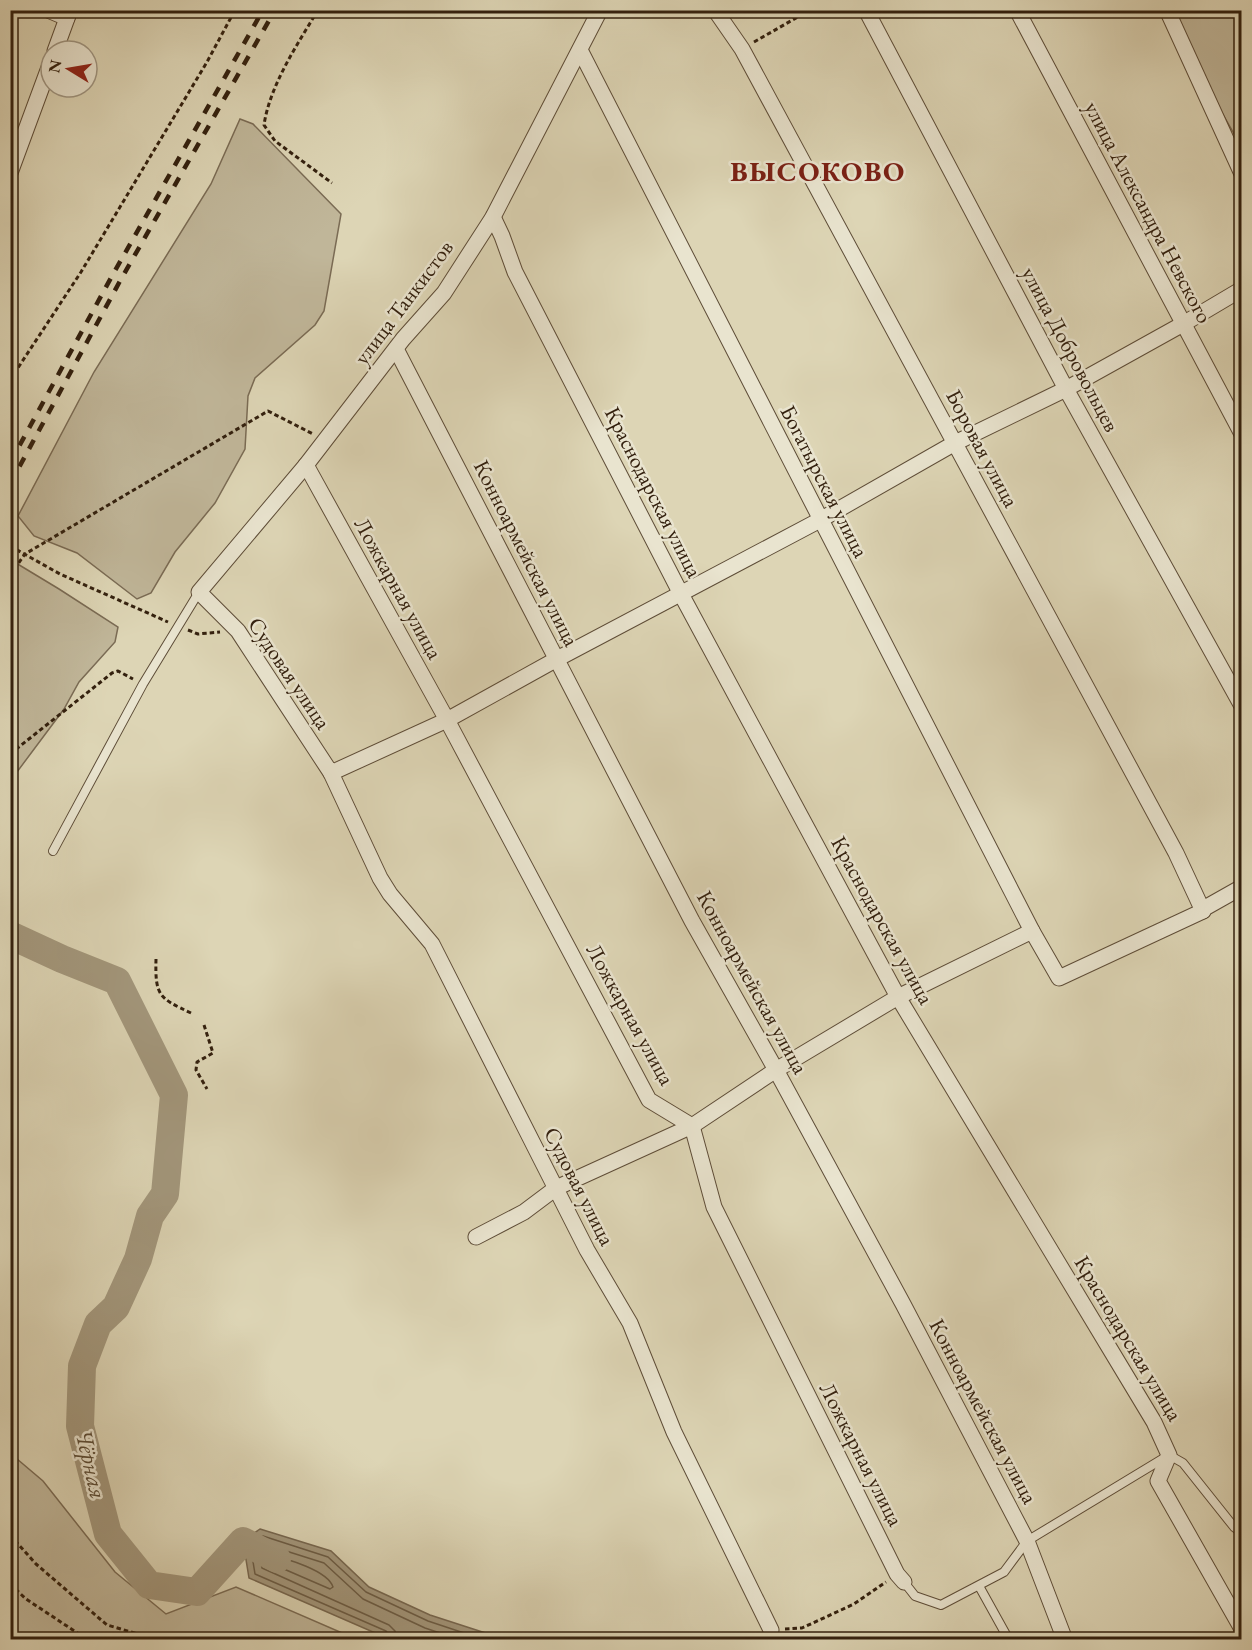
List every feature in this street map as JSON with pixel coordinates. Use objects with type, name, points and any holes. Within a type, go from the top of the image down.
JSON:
[{"type":"street","points":[[48,10],[69,14],[60,39]]},
{"type":"street","name":"улица Танкистов","points":[[200,592],[306,465],[396,349],[444,292],[493,217],[600,10]]},
{"type":"street","name":"Боровая улица","points":[[715,10],[742,49],[1176,853],[1203,911]]},
{"type":"street","name":"улица Добровольцев","points":[[866,10],[1066,389],[1242,706]]},
{"type":"street","name":"улица Александра Невского","points":[[1017,10],[1242,434]]},
{"type":"street","points":[[1167,10],[1242,174]]},
{"type":"street","name":"Богатырская улица","points":[[580,50],[1032,931],[1059,978],[1203,911]]},
{"type":"street","points":[[10,173],[39,94]]},
{"type":"street","name":"Краснодарская улица","points":[[493,217],[515,272],[681,594],[898,998],[1155,1422],[1168,1455],[1158,1481],[1242,1629]]},
{"type":"street","points":[[331,773],[447,720],[820,520],[955,443],[1066,389],[1242,289]]},
{"type":"street","name":"Конноармейская улица","points":[[396,349],[692,921],[903,1304],[1027,1541],[1065,1640]]},
{"type":"street","name":"Ложкарная улица","points":[[306,465],[447,720],[649,1100],[692,1126],[714,1207],[900,1578]]},
{"type":"street","name":"Судовая улица","points":[[200,592],[238,631],[331,773],[380,878],[390,894],[432,944],[587,1250],[630,1323],[674,1432],[771,1630]]},
{"type":"street","points":[[1203,911],[1242,887]]},
{"type":"street","points":[[476,1237],[524,1212],[556,1188],[692,1126],[776,1071],[898,998],[1032,931]]},
{"type":"lane","points":[[53,851],[143,684],[200,592]]},
{"type":"lane","points":[[900,1578],[915,1596],[941,1605],[1004,1572],[1027,1541],[1168,1455],[1183,1463],[1234,1527],[1242,1533]]},
{"type":"lane","points":[[979,1586],[1009,1640]]},
{"type":"path","points":[[10,380],[81,272],[236,10]]},
{"type":"path","points":[[318,10],[288,61],[266,110],[264,125],[275,141],[332,183]]},
{"type":"path","points":[[742,49],[810,10]]},
{"type":"path","points":[[10,575],[25,554],[268,411],[325,440]]},
{"type":"path","points":[[10,546],[60,574],[179,627],[198,634],[238,631]]},
{"type":"path","points":[[10,754],[112,673],[118,671],[143,684]]},
{"type":"path","points":[[156,959],[155,981],[163,998],[191,1013]]},
{"type":"path","points":[[204,1025],[213,1053],[197,1062],[196,1070],[207,1089]]},
{"type":"path","points":[[10,1535],[36,1564],[107,1625],[159,1640]]},
{"type":"path","points":[[771,1630],[802,1629],[854,1604],[900,1578]]},
{"type":"path","points":[[10,1584],[26,1599],[88,1640]]},
{"type":"shaded area","points":[[1164,11],[1241,11],[1241,146]]},
{"type":"shaded area","points":[[240,119],[253,124],[341,214],[324,311],[315,325],[255,378],[248,396],[245,449],[215,503],[175,552],[151,593],[137,599],[77,553],[34,536],[18,516],[94,372],[211,184]]},
{"type":"shaded area","points":[[11,560],[118,627],[115,642],[79,682],[64,709],[11,780]]},
{"type":"shaded area","points":[[10,1453],[43,1481],[115,1572],[166,1614],[236,1587],[356,1639],[11,1639]]},
{"type":"water","points":[[260,1529],[331,1551],[369,1587],[430,1615],[504,1639],[389,1639],[249,1578],[243,1541]]},
{"type":"waterway","name":"Чёрная","points":[[10,935],[117,981],[174,1095],[165,1194],[150,1216],[138,1259],[116,1307],[98,1324],[82,1366],[80,1426],[108,1534],[149,1585],[197,1592],[243,1541],[277,1559]]},
{"type":"railway","points":[[10,463],[112,276],[263,10]]},
{"type":"railway","points":[[10,484],[120,281],[275,10]]},
{"type":"district","name":"ВЫСОКОВО","points":[[818,171]]}]
